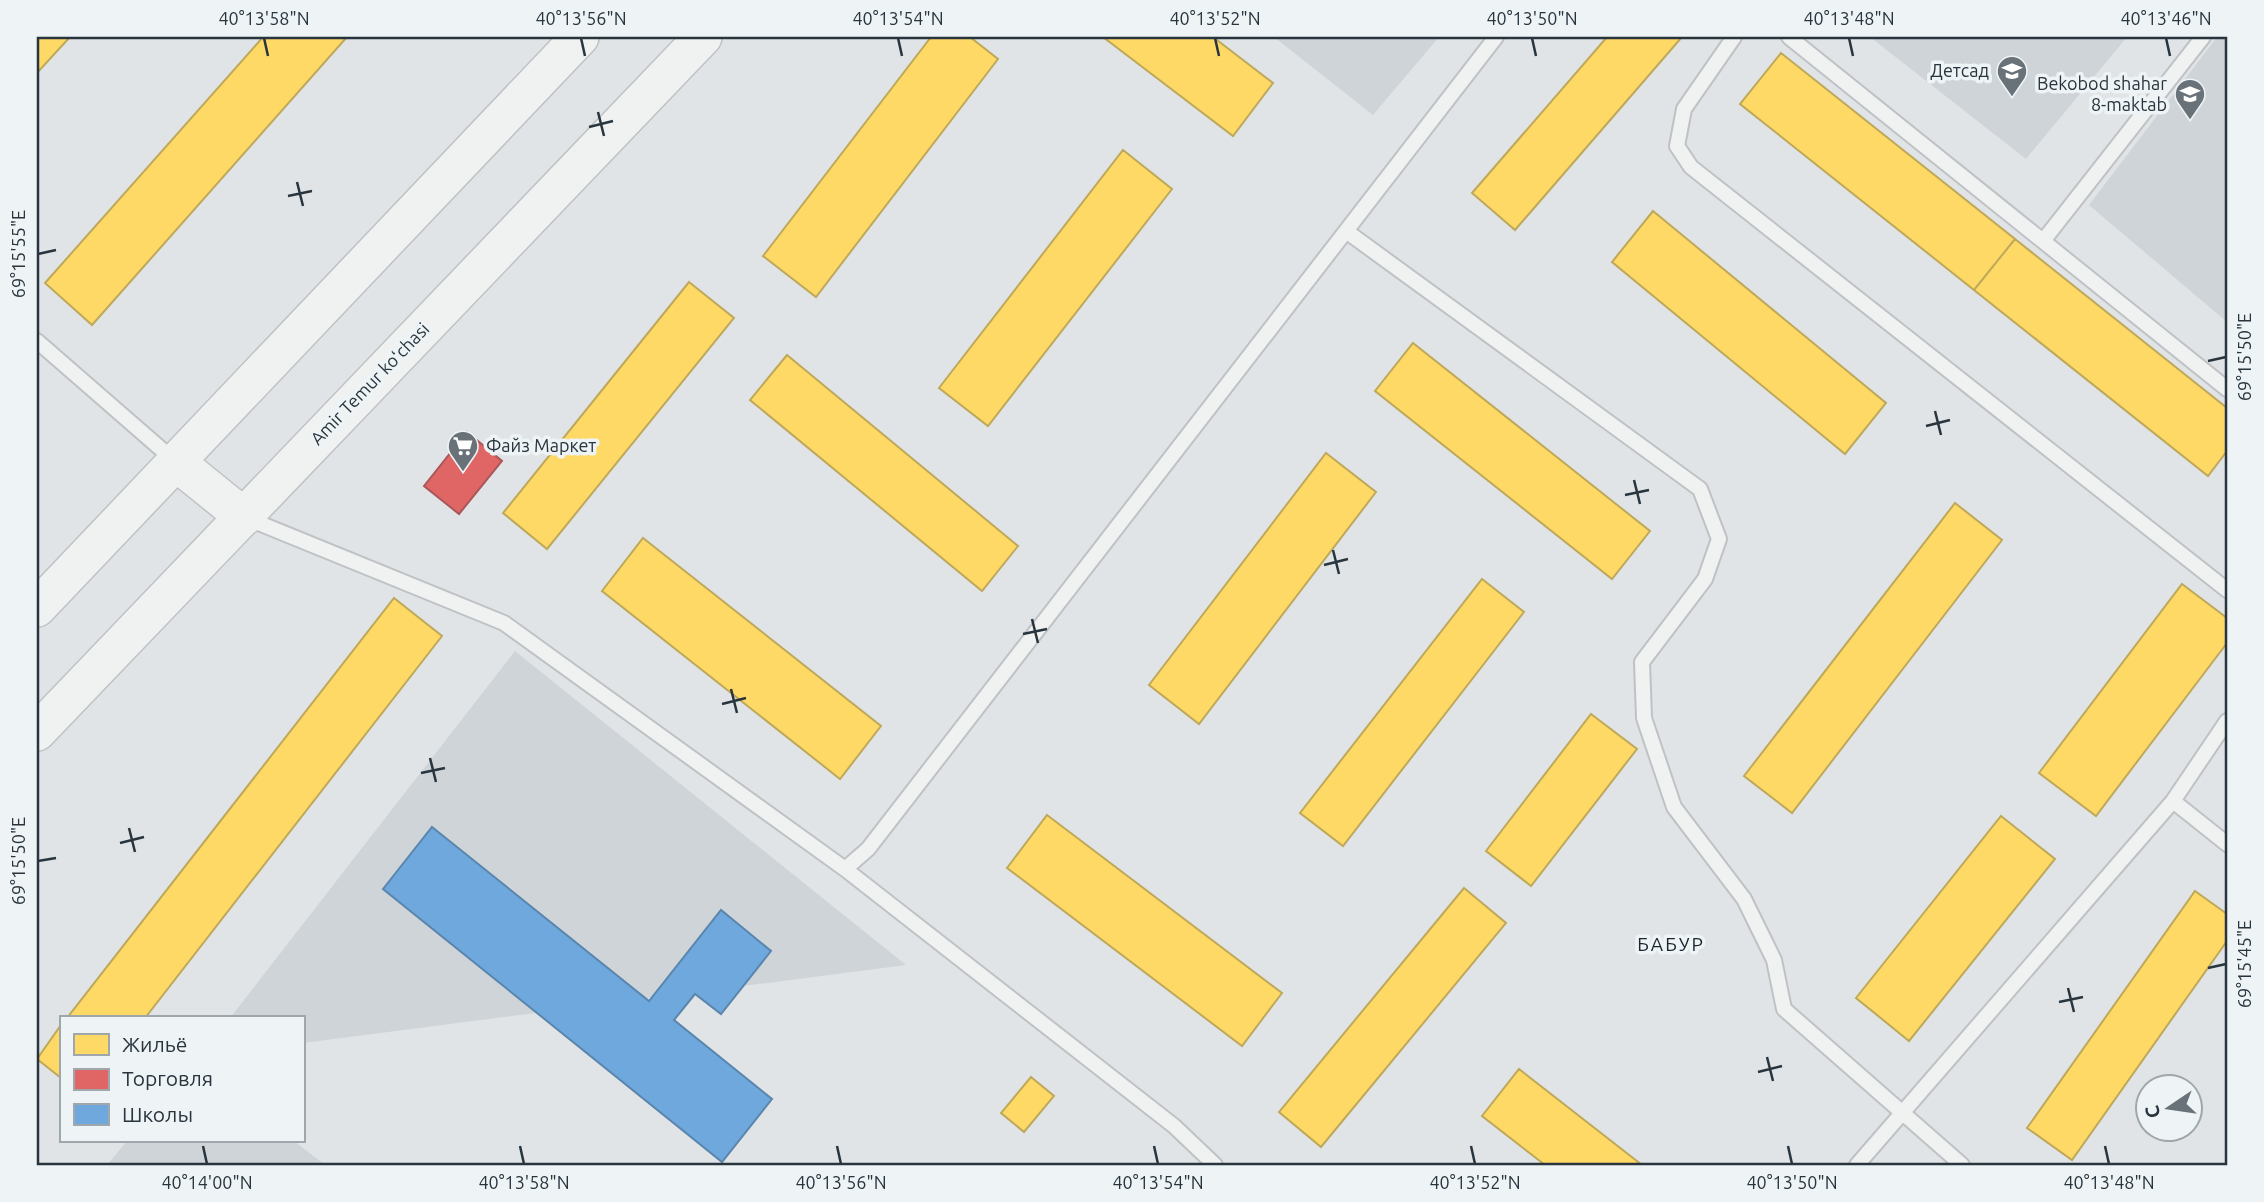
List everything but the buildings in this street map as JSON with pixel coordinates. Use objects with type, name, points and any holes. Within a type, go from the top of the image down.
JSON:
[{"type":"street","name":"Amir Temur koʻchasi","points":[[37,732],[704,37]]},
{"type":"street","points":[[41,595],[176,462],[576,38]]},
{"type":"street","points":[[176,462],[244,517]]},
{"type":"lane","points":[[845,869],[868,849],[1496,37]]},
{"type":"lane","points":[[1734,37],[1684,109],[1677,146],[1691,167],[2227,590]]},
{"type":"lane","points":[[1789,37],[2227,389]]},
{"type":"lane","points":[[2043,241],[2203,37]]},
{"type":"lane","points":[[1346,231],[1700,489],[1719,538],[1705,579],[1642,662],[1644,718],[1674,807],[1744,899],[1774,960],[1784,1009],[1901,1115],[1962,1165]]},
{"type":"lane","points":[[37,341],[176,462]]},
{"type":"lane","points":[[244,517],[504,623],[845,869],[1174,1126],[1215,1165]]},
{"type":"lane","points":[[1857,1165],[2173,801],[2227,721]]},
{"type":"lane","points":[[2173,801],[2227,844]]},
{"type":"shaded area","points":[[1274,37],[1439,37],[1373,115]]},
{"type":"shaded area","name":"Детсад","points":[[1870,37],[2127,37],[2026,159]]},
{"type":"shaded area","name":"Bekobod shahar 8-maktab","points":[[2217,37],[2227,37],[2227,322],[2089,205]]},
{"type":"shaded area","points":[[515,651],[906,965],[304,1043],[304,1016],[232,1016]]},
{"type":"shaded area","points":[[126,1142],[295,1142],[325,1165],[107,1165]]},
{"type":"place","name":"Детсад","points":[[2012,98]]},
{"type":"place","name":"Bekobod shahar 8-maktab","points":[[2190,121]]},
{"type":"place","name":"Файз Маркет","points":[[463,473]]},
{"type":"district","name":"БАБУР","points":[[1671,944]]}]
